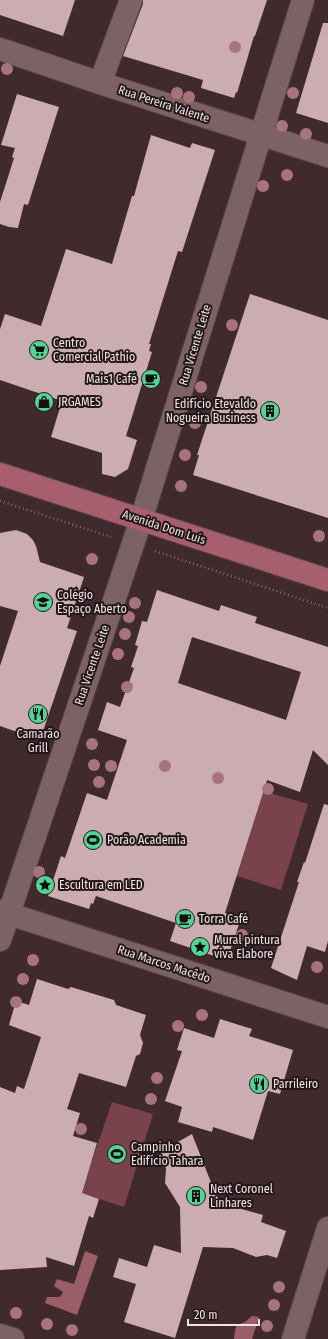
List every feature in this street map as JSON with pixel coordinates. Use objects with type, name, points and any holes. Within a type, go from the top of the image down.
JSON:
[{"type":"main road","name":"Avenida Dom Luís","points":[[0,474],[328,580]]},
{"type":"street","points":[[100,83],[131,0]]},
{"type":"street","name":"Rua Vicente Leite","points":[[0,940],[4,913],[141,520],[303,0]]},
{"type":"street","name":"Rua Pereira Valente","points":[[0,49],[100,83],[328,156]]},
{"type":"street","name":"Rua Marcos Macêdo","points":[[4,913],[328,1017]]},
{"type":"street","points":[[293,1339],[328,1228]]},
{"type":"street","points":[[0,1335],[13,1339]]},
{"type":"path","points":[[0,502],[111,537]]},
{"type":"path","points":[[148,549],[328,608]]},
{"type":"shaded area","points":[[263,791],[308,804],[281,890],[237,876]]},
{"type":"shaded area","name":"Campinho Edifício Tahara","points":[[112,1102],[153,1114],[124,1207],[81,1193]]},
{"type":"shaded area","points":[[85,1251],[98,1256],[77,1315],[45,1303],[47,1297],[60,1297],[63,1292],[54,1286],[57,1279],[74,1284]]},
{"type":"shaded area","points":[[252,1316],[259,1317],[252,1339],[234,1339],[237,1325],[245,1322]]},
{"type":"building","points":[[0,0],[75,0],[63,36],[0,15]]},
{"type":"building","points":[[143,0],[267,0],[254,36],[237,93],[236,92],[234,98],[201,88],[203,80],[123,56],[143,4]]},
{"type":"building","points":[[323,23],[328,23],[328,123],[296,113]]},
{"type":"building","points":[[17,94],[59,107],[28,205],[24,204],[18,228],[0,224],[0,202],[14,158],[12,157],[15,148],[1,145]]},
{"type":"building","points":[[151,135],[190,148],[192,143],[215,150],[182,252],[178,251],[149,344],[151,344],[149,351],[152,352],[126,436],[137,440],[128,469],[115,477],[102,474],[102,453],[51,437],[62,401],[0,380],[0,329],[5,314],[41,326],[66,249],[112,264],[132,196],[134,196]]},
{"type":"building","name":"Edifício Etevaldo Nogueira Business","points":[[250,294],[328,320],[328,518],[193,475],[199,455],[197,455]]},
{"type":"building","name":"Colégio Espaço Aberto","points":[[16,530],[27,534],[33,540],[40,562],[84,577],[67,628],[77,631],[40,740],[0,726],[0,666],[18,611],[0,606],[0,533]]},
{"type":"building","points":[[157,590],[219,611],[221,605],[257,617],[255,623],[328,647],[328,765],[313,750],[300,792],[267,780],[225,913],[241,918],[226,960],[170,941],[176,923],[96,896],[89,909],[48,896],[61,856],[65,858],[87,793],[107,800],[127,740],[98,730],[107,702],[120,707],[134,668],[131,667],[138,646],[135,645],[142,621],[147,622]],"holes":[[[192,637],[301,672],[286,720],[178,683]]]},
{"type":"building","points":[[324,804],[328,805],[328,941],[325,952],[307,946],[297,980],[271,968],[299,882],[297,882],[304,862],[305,863]]},
{"type":"building","points":[[37,979],[68,989],[71,987],[114,1000],[116,1005],[146,1015],[140,1035],[143,1043],[140,1054],[136,1056],[126,1087],[79,1073],[67,1109],[80,1113],[73,1136],[97,1143],[82,1193],[99,1199],[93,1218],[89,1216],[74,1266],[46,1257],[47,1267],[0,1270],[0,1087],[15,1093],[17,1086],[24,1089],[41,1037],[9,1025],[16,1001],[29,1005]]},
{"type":"building","points":[[220,1019],[252,1029],[249,1036],[293,1050],[280,1094],[268,1091],[253,1140],[213,1127],[212,1132],[178,1122],[182,1107],[165,1101],[182,1051],[177,1050],[184,1028],[214,1038]]},
{"type":"building","points":[[192,1134],[214,1190],[223,1204],[263,1215],[261,1222],[286,1231],[277,1258],[267,1255],[256,1257],[233,1248],[203,1247],[175,1338],[124,1322],[136,1284],[113,1277],[119,1258],[147,1267],[154,1245],[181,1253],[180,1207],[165,1183],[166,1169],[160,1152]]},
{"type":"place","name":"Centro Comercial Pathio","points":[[39,350]]},
{"type":"place","name":"Mais1 Café","points":[[151,379]]},
{"type":"place","name":"JRGAMES","points":[[44,402]]},
{"type":"place","name":"Edifício Etevaldo Nogueira Business","points":[[270,411]]},
{"type":"place","name":"Colégio Espaço Aberto","points":[[43,602]]},
{"type":"place","name":"Camarão Grill","points":[[38,714]]},
{"type":"place","name":"Porão Academia","points":[[93,840]]},
{"type":"place","name":"Escultura em LED","points":[[45,885]]},
{"type":"place","name":"Torra Café","points":[[185,919]]},
{"type":"place","name":"Mural pintura viva Elabore","points":[[200,947]]},
{"type":"place","name":"Parrileiro","points":[[259,1084]]},
{"type":"place","name":"Campinho Edifício Tahara","points":[[117,1154]]},
{"type":"place","name":"Next Coronel Linhares","points":[[196,1196]]}]
